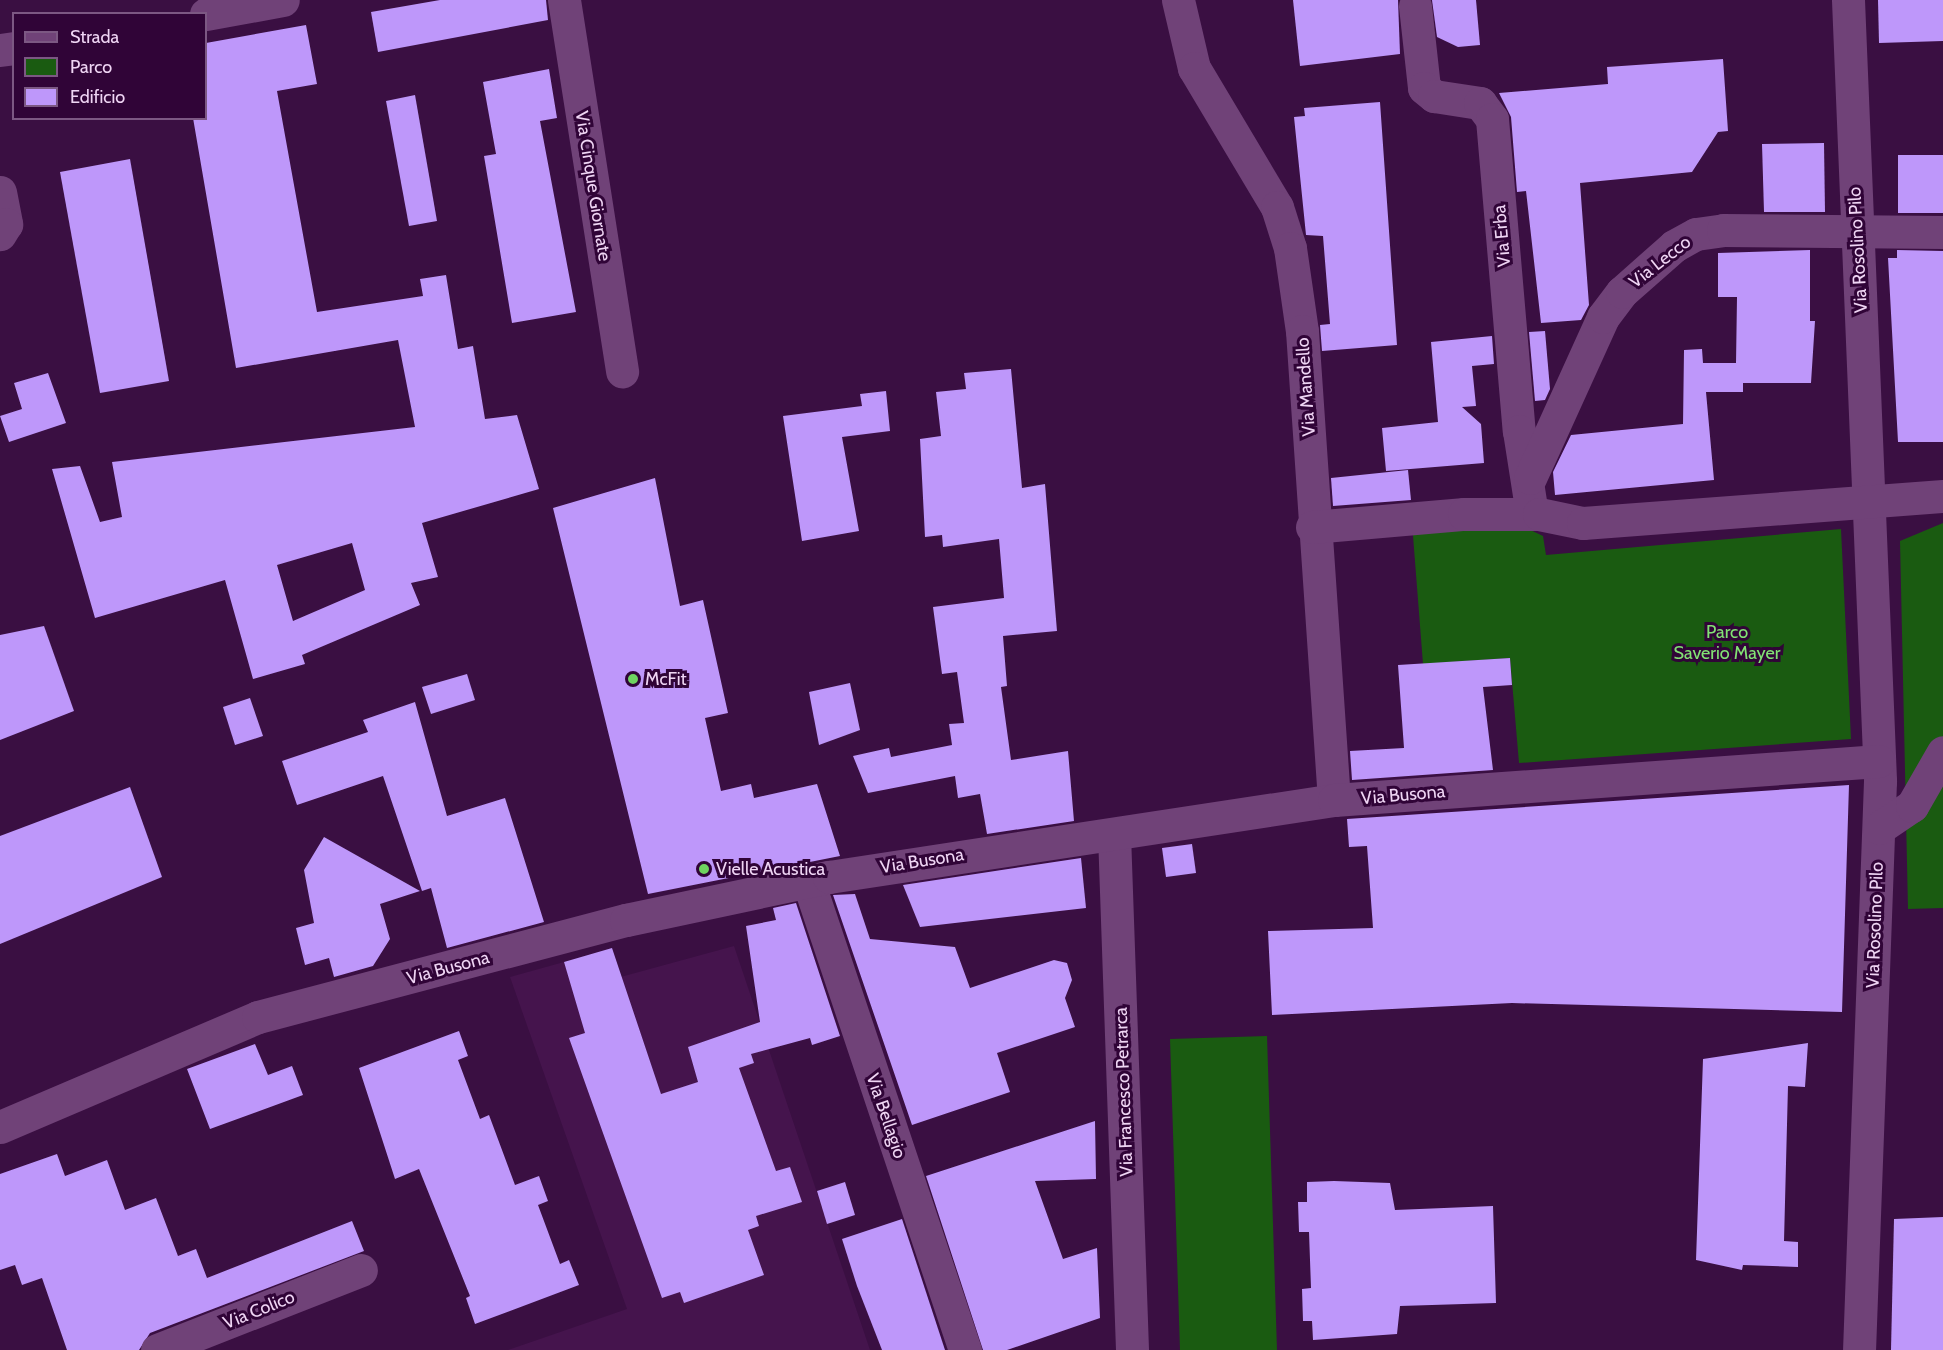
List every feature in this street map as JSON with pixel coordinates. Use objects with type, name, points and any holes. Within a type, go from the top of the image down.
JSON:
[{"type":"street","points":[[207,14],[282,0]]},
{"type":"street","name":"Via Cinque Giornate","points":[[564,0],[622,371]]},
{"type":"street","name":"Via Mandello","points":[[1178,0],[1194,68],[1285,226],[1302,331],[1312,527],[1335,800]]},
{"type":"street","name":"Via Rosolino Pilo","points":[[1848,0],[1879,760],[1879,828],[1859,1350]]},
{"type":"street","name":"Via Erba","points":[[1415,6],[1424,88],[1434,96],[1480,103],[1492,118],[1520,439],[1530,478],[1533,514]]},
{"type":"street","points":[[0,192],[6,224],[0,234]]},
{"type":"street","name":"Via Lecco","points":[[1530,478],[1542,441],[1603,317],[1633,281],[1674,246],[1708,231],[1943,232]]},
{"type":"street","points":[[1312,527],[1533,514],[1583,523],[1943,496]]},
{"type":"street","points":[[1879,828],[1912,806],[1943,752]]},
{"type":"street","name":"Via Busona","points":[[0,1127],[258,1017],[626,920],[808,881],[1335,800],[1879,760]]},
{"type":"street","name":"Via Francesco Petrarca","points":[[1114,834],[1132,1350]]},
{"type":"street","name":"Via Bellagio","points":[[808,881],[965,1350]]},
{"type":"street","name":"Via Colico","points":[[157,1350],[361,1270]]},
{"type":"shaded area","points":[[734,946],[870,1350],[508,1350],[627,1309],[510,977],[564,962],[573,990]]},
{"type":"green space","name":"Parco Saverio Mayer","points":[[1412,523],[1524,527],[1543,536],[1546,555],[1841,529],[1851,739],[1519,763],[1510,658],[1423,664]]},
{"type":"green space","points":[[1943,523],[1943,908],[1908,909],[1900,541]]},
{"type":"green space","points":[[1267,1036],[1277,1350],[1180,1350],[1170,1039]]},
{"type":"building","points":[[440,0],[546,0],[548,20],[378,52],[371,12]]},
{"type":"building","points":[[1293,0],[1398,0],[1400,54],[1300,66]]},
{"type":"building","points":[[1432,0],[1476,0],[1480,45],[1458,47],[1437,37]]},
{"type":"building","points":[[1878,0],[1943,0],[1943,41],[1879,43]]},
{"type":"building","points":[[306,25],[317,84],[277,91],[317,312],[423,296],[420,279],[446,275],[458,349],[473,346],[485,419],[517,415],[539,489],[422,523],[438,577],[411,583],[420,605],[302,655],[305,664],[253,679],[225,580],[95,618],[52,469],[80,466],[100,522],[122,517],[112,462],[415,427],[398,340],[236,368],[193,120],[207,120],[207,43]],"holes":[[[352,543],[365,590],[293,621],[277,565]]]},
{"type":"building","points":[[1723,59],[1728,131],[1718,132],[1692,172],[1580,183],[1589,305],[1581,320],[1541,323],[1526,191],[1517,192],[1511,117],[1499,93],[1608,84],[1607,67]]},
{"type":"building","points":[[549,69],[557,118],[540,121],[576,312],[512,323],[484,156],[496,154],[483,82]]},
{"type":"building","points":[[415,95],[437,221],[409,226],[386,101]]},
{"type":"building","points":[[1380,102],[1397,345],[1322,351],[1320,325],[1330,324],[1323,236],[1306,235],[1294,117],[1305,116],[1304,108]]},
{"type":"building","points":[[1824,143],[1825,212],[1764,212],[1762,144]]},
{"type":"building","points":[[1898,155],[1943,155],[1943,213],[1898,213]]},
{"type":"building","points":[[130,159],[169,381],[100,393],[60,172]]},
{"type":"building","points":[[1810,250],[1810,321],[1815,321],[1811,383],[1743,383],[1743,392],[1706,392],[1714,480],[1555,495],[1553,472],[1571,435],[1683,424],[1684,350],[1702,349],[1703,363],[1736,363],[1737,297],[1718,297],[1718,253]]},
{"type":"building","points":[[1897,250],[1943,251],[1943,442],[1898,442],[1888,258],[1897,258]]},
{"type":"building","points":[[1545,331],[1550,389],[1545,400],[1535,401],[1529,332]]},
{"type":"building","points":[[1492,336],[1494,364],[1472,366],[1476,406],[1462,407],[1481,424],[1484,463],[1386,471],[1382,428],[1438,422],[1431,342]]},
{"type":"building","points":[[1011,369],[1022,488],[1045,484],[1057,631],[1003,636],[1007,686],[1001,687],[1011,760],[1068,751],[1074,821],[987,834],[980,794],[958,798],[955,776],[868,793],[853,756],[889,748],[891,757],[952,745],[949,724],[964,723],[957,672],[942,674],[933,607],[1004,598],[999,539],[943,547],[942,535],[925,537],[920,439],[941,436],[936,392],[966,389],[964,373]]},
{"type":"building","points":[[48,373],[66,423],[9,442],[0,416],[22,409],[14,383]]},
{"type":"building","points":[[886,391],[890,431],[842,437],[859,531],[802,541],[783,416],[862,406],[860,394]]},
{"type":"building","points":[[1408,470],[1411,500],[1333,506],[1331,478]]},
{"type":"building","points":[[655,478],[680,606],[703,600],[728,713],[705,718],[721,791],[751,784],[754,798],[817,784],[840,856],[648,894],[553,508]]},
{"type":"building","points":[[44,626],[74,711],[0,740],[0,635]]},
{"type":"building","points":[[1510,658],[1512,685],[1483,687],[1493,770],[1352,780],[1350,751],[1404,748],[1398,665]]},
{"type":"building","points":[[467,674],[475,700],[431,714],[422,687]]},
{"type":"building","points":[[850,683],[860,730],[819,745],[809,692]]},
{"type":"building","points":[[250,698],[263,736],[235,745],[223,707]]},
{"type":"building","points":[[415,702],[447,816],[505,798],[544,922],[447,948],[431,888],[422,891],[383,776],[297,805],[282,761],[368,732],[363,720]]},
{"type":"building","points":[[1849,785],[1842,1012],[1512,1003],[1272,1015],[1268,931],[1373,928],[1367,846],[1349,847],[1347,819]]},
{"type":"building","points":[[130,787],[162,877],[0,944],[0,836]]},
{"type":"building","points":[[324,837],[420,891],[380,904],[390,939],[373,966],[334,977],[329,958],[305,965],[296,928],[314,923],[304,870]]},
{"type":"building","points":[[1192,844],[1196,873],[1166,877],[1162,848]]},
{"type":"building","points":[[1081,858],[1086,908],[920,927],[903,885]]},
{"type":"building","points":[[855,894],[870,939],[955,947],[970,988],[1054,960],[1067,963],[1072,980],[1065,998],[1075,1027],[997,1053],[1010,1092],[912,1125],[833,895]]},
{"type":"building","points":[[796,903],[840,1036],[812,1045],[810,1038],[751,1054],[754,1063],[739,1068],[776,1171],[790,1167],[802,1202],[756,1216],[759,1226],[748,1230],[764,1275],[684,1303],[680,1292],[662,1298],[569,1038],[585,1033],[564,962],[612,948],[661,1094],[698,1082],[688,1047],[760,1022],[746,926],[776,920],[773,908]]},
{"type":"building","points":[[459,1031],[468,1056],[458,1060],[480,1119],[489,1115],[515,1185],[539,1176],[548,1201],[538,1205],[560,1264],[569,1260],[579,1285],[475,1324],[466,1298],[470,1296],[419,1169],[395,1179],[359,1068]]},
{"type":"building","points":[[1808,1043],[1805,1087],[1788,1086],[1784,1241],[1798,1242],[1798,1267],[1743,1265],[1742,1270],[1696,1260],[1703,1059]]},
{"type":"building","points":[[255,1044],[268,1075],[292,1066],[303,1095],[210,1129],[187,1069]]},
{"type":"building","points":[[1095,1121],[1096,1179],[1035,1181],[1063,1259],[1097,1248],[1100,1318],[1007,1350],[983,1350],[926,1176]]},
{"type":"building","points":[[57,1154],[65,1176],[107,1160],[125,1210],[156,1198],[178,1256],[196,1249],[207,1278],[352,1221],[364,1251],[150,1333],[139,1350],[67,1350],[42,1278],[22,1285],[15,1265],[0,1270],[0,1174]]},
{"type":"building","points":[[845,1182],[855,1215],[827,1224],[817,1191]]},
{"type":"building","points":[[1307,1182],[1390,1183],[1395,1210],[1493,1206],[1496,1303],[1400,1306],[1397,1334],[1313,1340],[1312,1321],[1303,1321],[1302,1289],[1311,1288],[1309,1232],[1299,1232],[1298,1202],[1307,1202]]},
{"type":"building","points":[[1943,1217],[1943,1350],[1891,1350],[1894,1219]]},
{"type":"building","points":[[902,1219],[945,1350],[882,1350],[857,1286],[842,1239]]},
{"type":"place","name":"McFit","points":[[633,679]]},
{"type":"place","name":"Vielle Acustica","points":[[704,869]]}]
